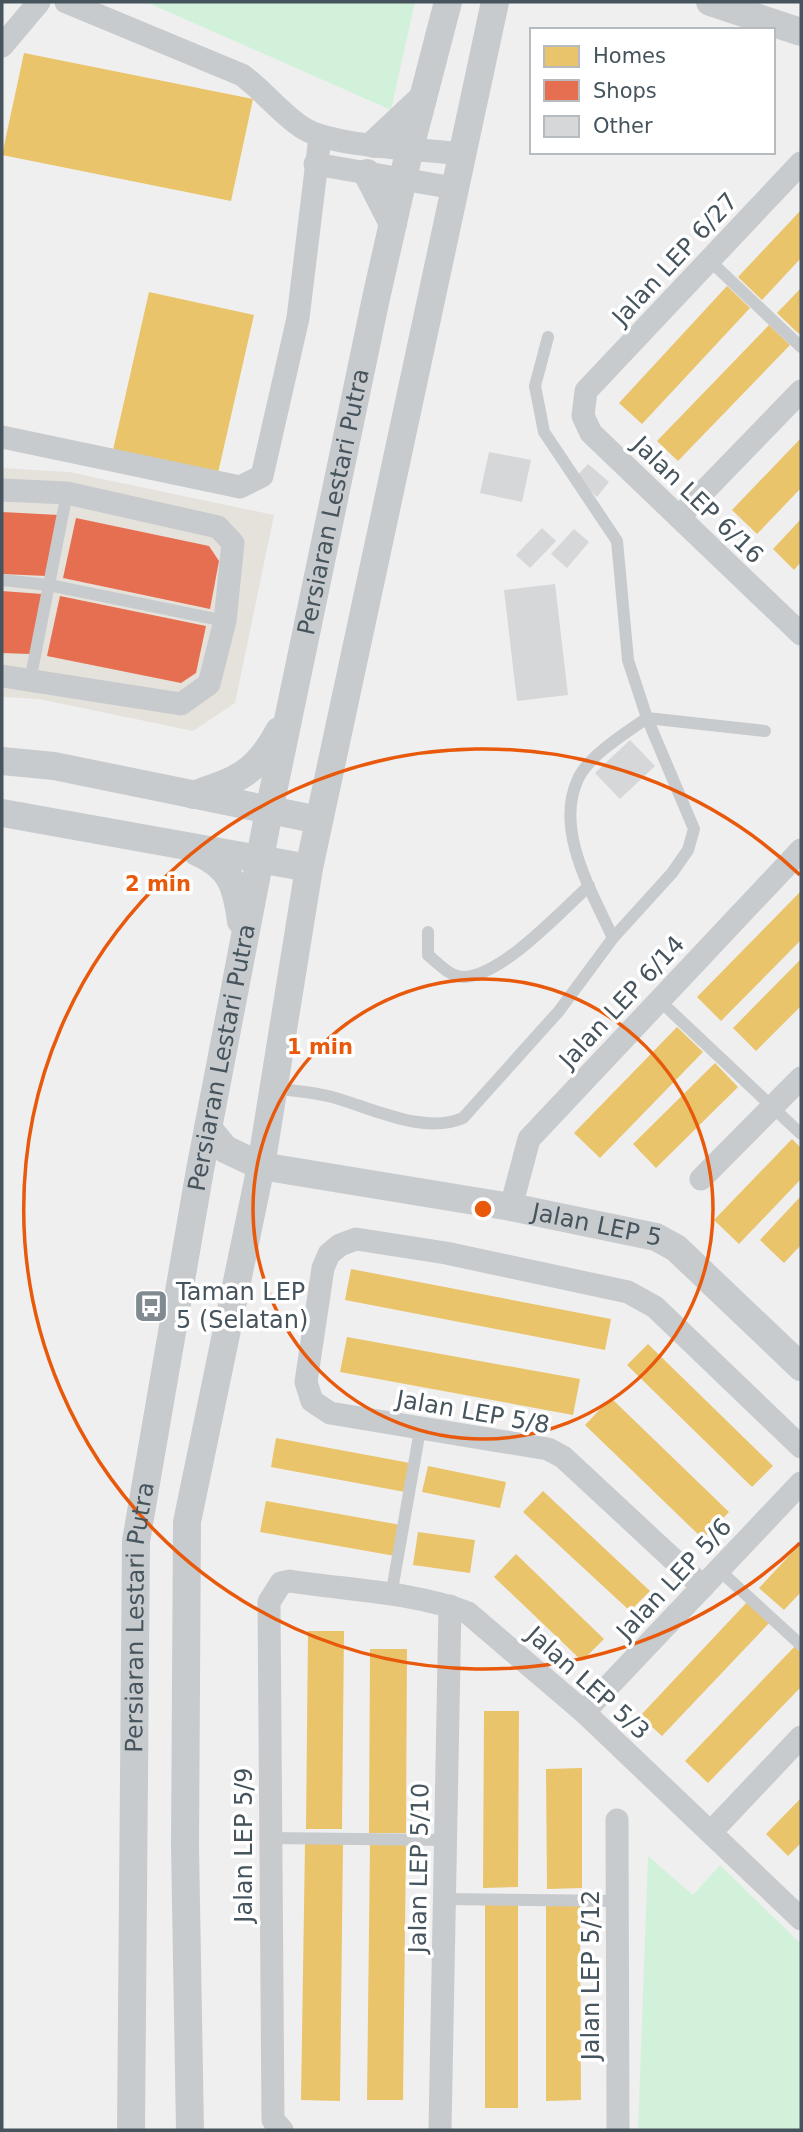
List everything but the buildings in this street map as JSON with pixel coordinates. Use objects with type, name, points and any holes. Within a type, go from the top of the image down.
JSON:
[{"type":"street","points":[[2,46],[39,2]]},
{"type":"street","points":[[66,2],[242,75],[262,89],[294,121],[320,137],[461,154]]},
{"type":"street","name":"Persiaran Lestari Putra","points":[[131,2130],[136,1541],[208,1128],[259,859],[393,224],[448,2]]},
{"type":"street","name":"Persiaran Lestari Putra","points":[[190,2130],[185,1846],[187,1522],[261,1166],[309,868],[495,2]]},
{"type":"street","points":[[709,2],[801,32]]},
{"type":"street","points":[[374,144],[423,98]]},
{"type":"street","points":[[2,437],[240,487],[262,475],[298,318],[320,137]]},
{"type":"street","name":"Jalan LEP 6/27","points":[[586,391],[801,163]]},
{"type":"street","points":[[315,164],[454,188]]},
{"type":"street","points":[[367,173],[393,224]]},
{"type":"street","name":"Jalan LEP 6/16","points":[[586,391],[583,416],[591,433],[799,626]]},
{"type":"street","points":[[679,517],[801,391]]},
{"type":"street","points":[[2,491],[68,493],[218,527],[233,543],[225,621],[209,684],[181,704],[2,676]]},
{"type":"street","points":[[193,795],[237,780],[253,770],[269,750],[290,711]]},
{"type":"street","points":[[2,761],[54,765],[319,820]]},
{"type":"street","points":[[2,813],[309,868]]},
{"type":"street","points":[[185,847],[216,861],[228,875],[238,892],[243,941]]},
{"type":"street","name":"Jalan LEP 6/14","points":[[511,1207],[529,1139],[801,851]]},
{"type":"street","points":[[701,1179],[801,1078]]},
{"type":"street","name":"Jalan LEP 5","points":[[208,1128],[225,1149],[261,1166],[511,1207],[656,1237],[676,1248],[801,1367]]},
{"type":"street","name":"Jalan LEP 5/8","points":[[703,1587],[556,1453],[548,1449],[420,1430],[330,1413],[312,1401],[306,1382],[323,1268],[329,1254],[340,1245],[356,1239],[446,1253],[628,1292],[655,1307],[801,1447]]},
{"type":"street","name":"Jalan LEP 5/6","points":[[584,1712],[801,1483]]},
{"type":"street","name":"Jalan LEP 5/3","points":[[290,1581],[450,1606],[479,1621],[584,1712],[801,1919]]},
{"type":"street","name":"Jalan LEP 5/9","points":[[277,2125],[269,1602],[276,1587],[290,1581]]},
{"type":"street","name":"Jalan LEP 5/10","points":[[440,2130],[450,1606]]},
{"type":"street","points":[[711,1832],[801,1737]]},
{"type":"street","name":"Jalan LEP 5/12","points":[[617,1820],[618,2130]]},
{"type":"lane","points":[[709,260],[801,347]]},
{"type":"lane","points":[[273,1088],[328,1096],[430,1124],[448,1124],[463,1118],[559,1011],[613,938],[688,850],[694,829],[647,718],[628,660],[618,541],[544,432],[535,386],[548,337]]},
{"type":"lane","points":[[30,681],[68,493]]},
{"type":"lane","points":[[2,580],[49,584],[225,621]]},
{"type":"lane","points":[[613,938],[589,886],[571,834],[572,797],[579,777],[612,742],[647,718],[765,731]]},
{"type":"lane","points":[[428,932],[428,955],[448,971],[462,977],[489,970],[589,886]]},
{"type":"lane","points":[[659,1000],[801,1134]]},
{"type":"lane","points":[[391,1596],[420,1430]]},
{"type":"lane","points":[[719,1570],[801,1645]]},
{"type":"lane","points":[[271,1838],[445,1840]]},
{"type":"lane","points":[[444,1899],[617,1901]]},
{"type":"shaded area","points":[[2,468],[69,472],[274,515],[235,703],[193,731],[39,699],[2,697]]},
{"type":"green space","points":[[146,2],[415,2],[391,110]]},
{"type":"green space","points":[[648,1856],[693,1895],[720,1865],[801,1944],[801,2130],[638,2130]]},
{"type":"place","name":"Taman LEP 5 (Selatan)","points":[[151,1306]]}]
